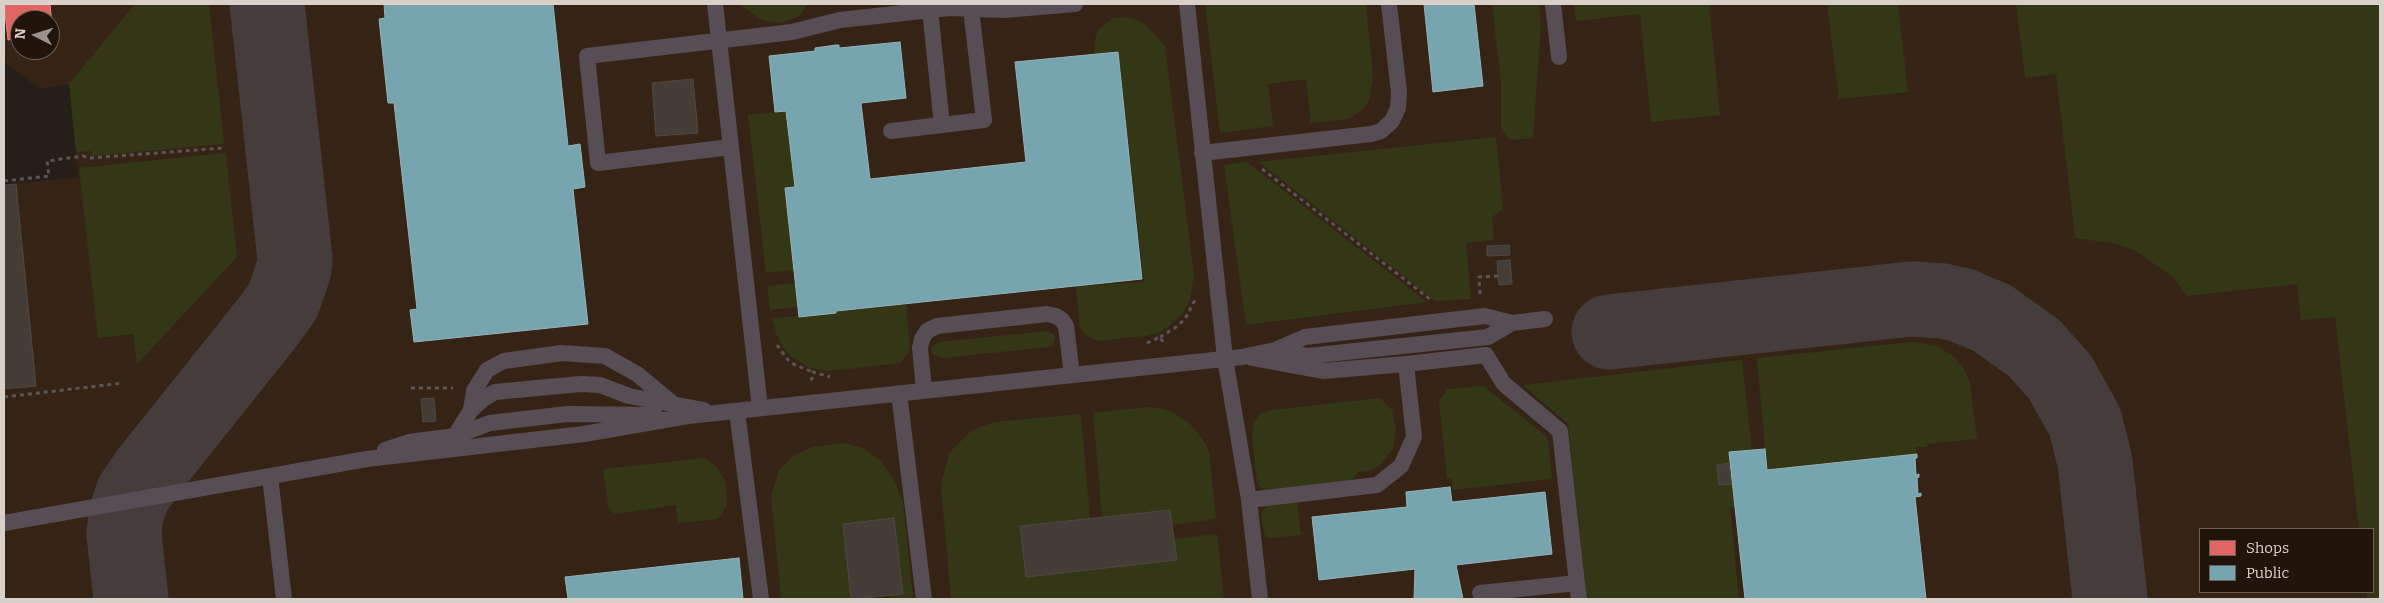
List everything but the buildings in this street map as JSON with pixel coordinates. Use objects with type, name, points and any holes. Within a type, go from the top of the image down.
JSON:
[{"type":"lane","points":[[715,4],[760,408]]},
{"type":"lane","points":[[731,147],[598,163],[587,56],[792,32],[840,20],[930,10],[1004,10],[1075,4]]},
{"type":"lane","points":[[1187,4],[1225,358],[1249,500],[1260,599]]},
{"type":"lane","points":[[1202,153],[1371,134],[1381,130],[1392,121],[1398,108],[1399,92],[1389,4]]},
{"type":"lane","points":[[1553,4],[1559,57]]},
{"type":"lane","points":[[891,131],[984,120],[971,9]]},
{"type":"lane","points":[[930,10],[942,125]]},
{"type":"lane","points":[[924,390],[920,348],[922,339],[927,331],[937,326],[1047,314],[1056,316],[1066,326],[1072,375]]},
{"type":"lane","points":[[4,523],[367,459],[584,434],[688,416],[1242,357],[1275,350],[1306,337],[1456,319],[1485,316],[1512,323],[1545,319]]},
{"type":"lane","points":[[471,410],[474,391],[487,370],[504,361],[562,353],[605,356],[637,374],[672,403]]},
{"type":"lane","points":[[1242,357],[1324,371],[1486,355],[1504,384],[1560,431],[1578,591],[1480,592]]},
{"type":"lane","points":[[1249,500],[1378,485],[1401,466],[1414,437],[1406,364]]},
{"type":"lane","points":[[455,436],[471,410],[483,399],[495,392],[581,384],[600,386],[629,396],[716,413]]},
{"type":"lane","points":[[899,393],[924,599]]},
{"type":"lane","points":[[737,411],[760,599]]},
{"type":"lane","points":[[367,459],[396,445],[455,436],[490,423],[537,417],[622,413],[688,416]]},
{"type":"lane","points":[[270,476],[284,599]]},
{"type":"path","points":[[4,181],[48,176],[47,161],[83,156],[90,158],[223,148]]},
{"type":"path","points":[[1236,149],[1436,304]]},
{"type":"path","points":[[4,398],[123,383]]},
{"type":"shaded area","points":[[4,4],[2305,4],[2380,152],[2380,599],[4,599],[4,185],[77,177],[79,168],[76,164],[69,84],[40,89],[4,62]]},
{"type":"green space","points":[[135,4],[209,4],[224,144],[92,156],[91,151],[76,152],[69,84]]},
{"type":"green space","points":[[739,4],[807,4],[801,14],[780,23],[762,20]]},
{"type":"green space","points":[[1205,4],[1366,4],[1373,77],[1369,100],[1363,109],[1348,119],[1311,123],[1306,79],[1268,84],[1273,126],[1220,133]]},
{"type":"green space","points":[[1492,4],[1539,4],[1541,24],[1533,138],[1509,140],[1501,129],[1501,83]]},
{"type":"green space","points":[[1574,4],[1709,4],[1720,115],[1651,122],[1640,14],[1576,21]]},
{"type":"green space","points":[[1827,4],[1898,4],[1908,92],[1839,99]]},
{"type":"green space","points":[[2016,4],[2380,4],[2380,599],[2367,599],[2366,593],[2374,593],[2374,528],[2359,528],[2335,317],[2301,320],[2297,284],[2187,296],[2173,277],[2136,251],[2118,244],[2075,238],[2056,74],[2025,78]]},
{"type":"green space","points":[[1124,17],[1138,20],[1147,26],[1165,46],[1194,275],[1190,299],[1184,312],[1168,327],[1158,333],[1144,336],[1098,341],[1085,335],[1080,327],[1076,286],[1144,282],[1118,52],[1094,54],[1098,30],[1113,18]]},
{"type":"green space","points":[[786,111],[795,187],[785,188],[794,270],[766,273],[748,115]]},
{"type":"green space","points":[[1496,137],[1503,209],[1492,217],[1494,240],[1466,243],[1471,299],[1435,301],[1259,162]]},
{"type":"green space","points":[[226,153],[237,257],[137,364],[133,334],[98,338],[79,168]]},
{"type":"green space","points":[[1247,162],[1427,302],[1246,325],[1224,165]]},
{"type":"green space","points":[[795,283],[798,307],[770,310],[767,286]]},
{"type":"green space","points":[[906,304],[910,346],[908,353],[900,363],[830,371],[810,368],[786,352],[777,336],[772,318],[836,313],[836,311]]},
{"type":"green space","points":[[1047,331],[1054,334],[1055,338],[1053,345],[1049,347],[943,358],[934,355],[932,352],[932,347],[939,342]]},
{"type":"green space","points":[[1912,342],[1937,346],[1954,357],[1965,371],[1970,383],[1977,439],[1927,444],[1927,447],[1916,447],[1916,454],[1914,455],[1767,470],[1757,358]]},
{"type":"green space","points":[[1742,360],[1752,449],[1729,453],[1735,507],[1730,508],[1739,599],[1587,599],[1568,424],[1523,385]]},
{"type":"green space","points":[[1483,386],[1545,435],[1548,440],[1552,479],[1453,490],[1451,479],[1447,479],[1439,401],[1448,389]]},
{"type":"green space","points":[[1380,398],[1392,410],[1396,432],[1393,448],[1382,464],[1369,471],[1358,472],[1350,482],[1268,492],[1257,483],[1252,436],[1254,422],[1261,413],[1272,410]]},
{"type":"green space","points":[[1148,407],[1164,409],[1174,413],[1190,424],[1206,444],[1209,453],[1216,519],[1172,525],[1170,510],[1102,517],[1093,413]]},
{"type":"green space","points":[[1081,414],[1090,519],[1020,526],[1026,577],[1177,560],[1174,539],[1217,534],[1224,599],[951,599],[941,486],[949,453],[969,433],[995,422]]},
{"type":"green space","points":[[843,443],[863,448],[881,461],[895,482],[903,502],[913,599],[891,599],[890,596],[856,599],[781,599],[771,497],[779,470],[792,457],[812,447]]},
{"type":"green space","points":[[704,458],[717,467],[726,483],[727,505],[718,519],[678,523],[676,505],[616,514],[609,510],[603,469]]},
{"type":"green space","points":[[1297,501],[1301,535],[1270,538],[1265,536],[1261,516],[1264,509],[1269,505]]},
{"type":"taxiway","points":[[131,599],[124,534],[126,515],[133,494],[148,472],[283,301],[294,269],[295,259],[267,4]]},
{"type":"taxiway","points":[[1609,332],[1911,299],[1943,301],[1961,305],[1992,318],[2034,348],[2060,377],[2085,422],[2095,462],[2110,599]]}]
